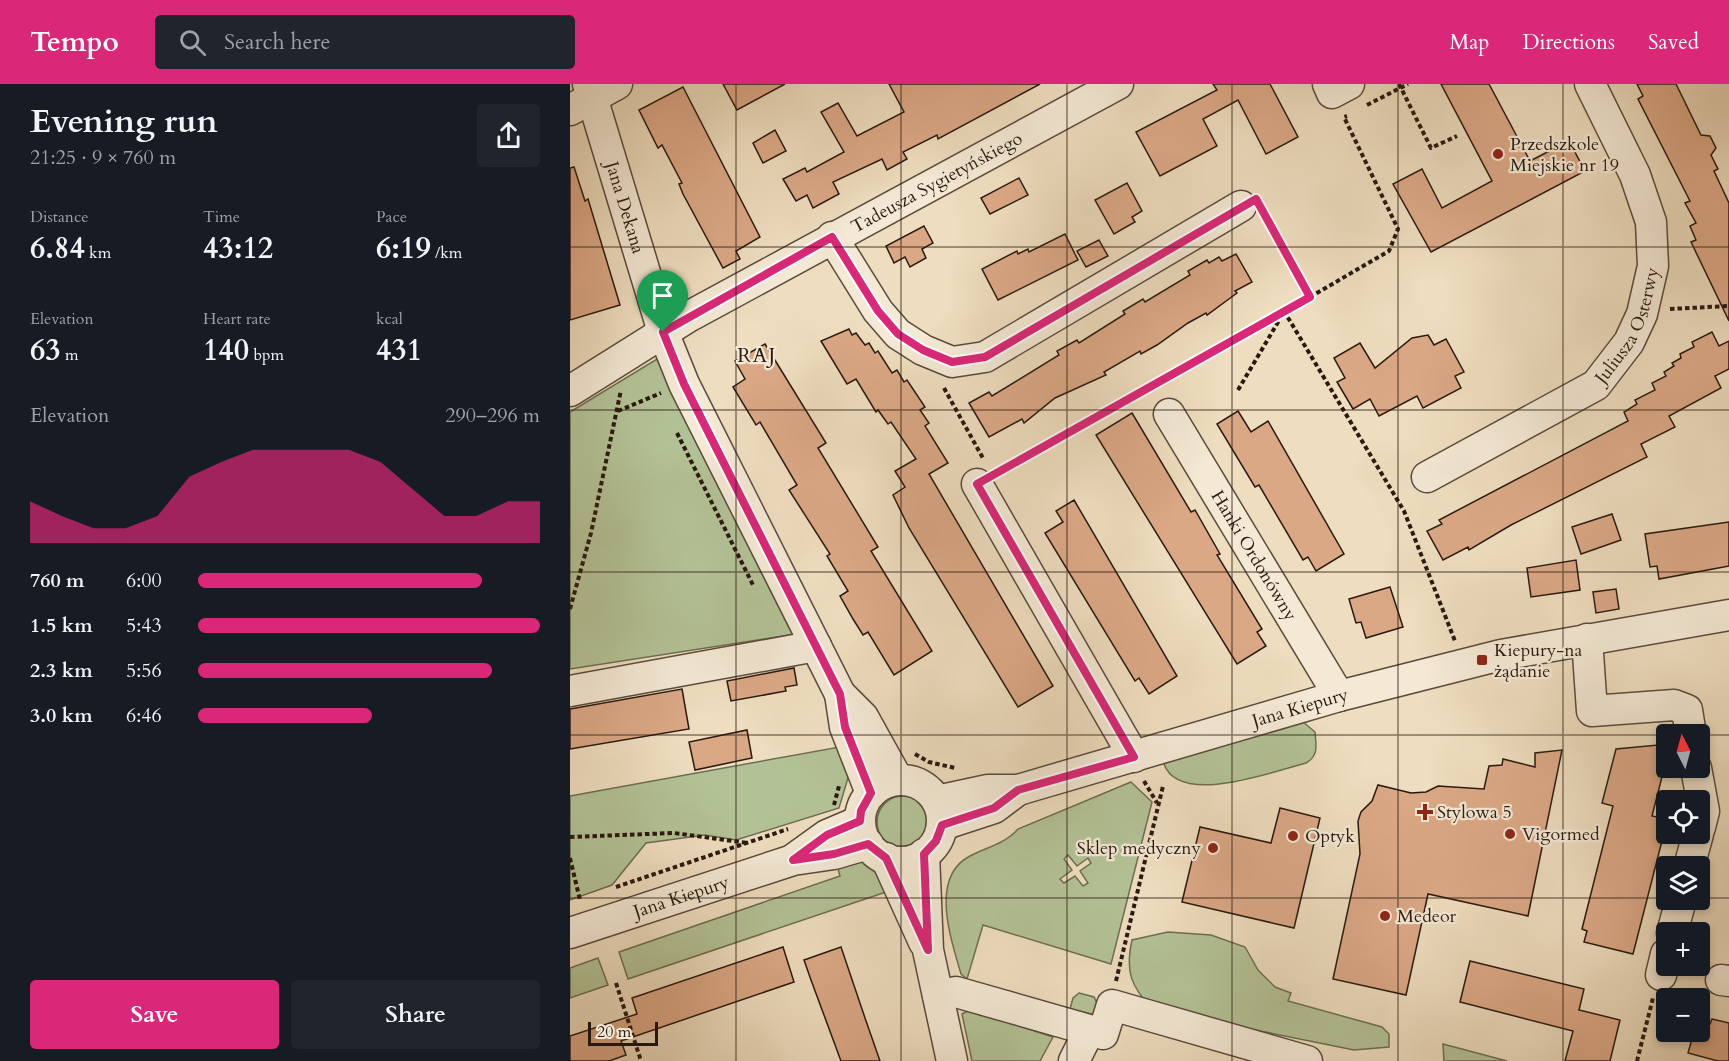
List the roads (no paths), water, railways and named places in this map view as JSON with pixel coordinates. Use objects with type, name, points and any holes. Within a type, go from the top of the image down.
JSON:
[{"type":"street","name":"Tadeusza Sygietyńskiego","points":[[570,391],[663,332],[832,237],[1118,84]]},
{"type":"street","points":[[1328,84],[1332,93],[1355,101]]},
{"type":"street","name":"Juliusza Osterwy","points":[[1427,477],[1596,384],[1629,342],[1646,300],[1653,267],[1651,222],[1635,175],[1590,84]]},
{"type":"street","name":"Jana Dekana","points":[[592,94],[663,332]]},
{"type":"street","points":[[832,237],[878,311],[898,334],[923,350],[952,362],[985,357],[1241,206]]},
{"type":"street","points":[[663,332],[684,384],[840,694],[845,727],[871,793]]},
{"type":"street","name":"Hanki Ordonówny","points":[[1168,414],[1339,696]]},
{"type":"street","points":[[985,479],[1137,765]]},
{"type":"street","name":"Jana Kiepury","points":[[939,813],[988,790],[1018,790],[1137,765],[1339,696],[1521,650],[1729,615]]},
{"type":"street","points":[[1587,639],[1592,711],[1674,705],[1687,710],[1689,724]]},
{"type":"street","points":[[570,691],[816,646]]},
{"type":"street","points":[[840,694],[863,717],[898,780]]},
{"type":"street","points":[[871,841],[904,861],[924,854],[936,841],[939,813],[924,787],[907,780],[888,782],[871,793],[861,811],[871,841],[928,950]]},
{"type":"street","name":"Jana Kiepury","points":[[570,933],[793,860],[834,854],[871,841]]},
{"type":"street","points":[[924,854],[928,950],[952,1061]]},
{"type":"street","points":[[938,995],[956,992],[1096,1033]]},
{"type":"street","points":[[1074,1061],[1096,1033],[1113,997],[1307,1061]]},
{"type":"place","name":"Przedszkole Miejskie nr 19","points":[[1498,154]]},
{"type":"place","name":"Kiepury-na żądanie","points":[[1482,660]]},
{"type":"place","name":"Stylowa 5","points":[[1425,812]]},
{"type":"place","name":"Vigormed","points":[[1510,834]]},
{"type":"place","name":"Optyk","points":[[1293,836]]},
{"type":"place","name":"Sklep medyczny","points":[[1213,848]]},
{"type":"place","name":"Medeor","points":[[1385,916]]},
{"type":"district","name":"RAJ","points":[[757,355]]}]
